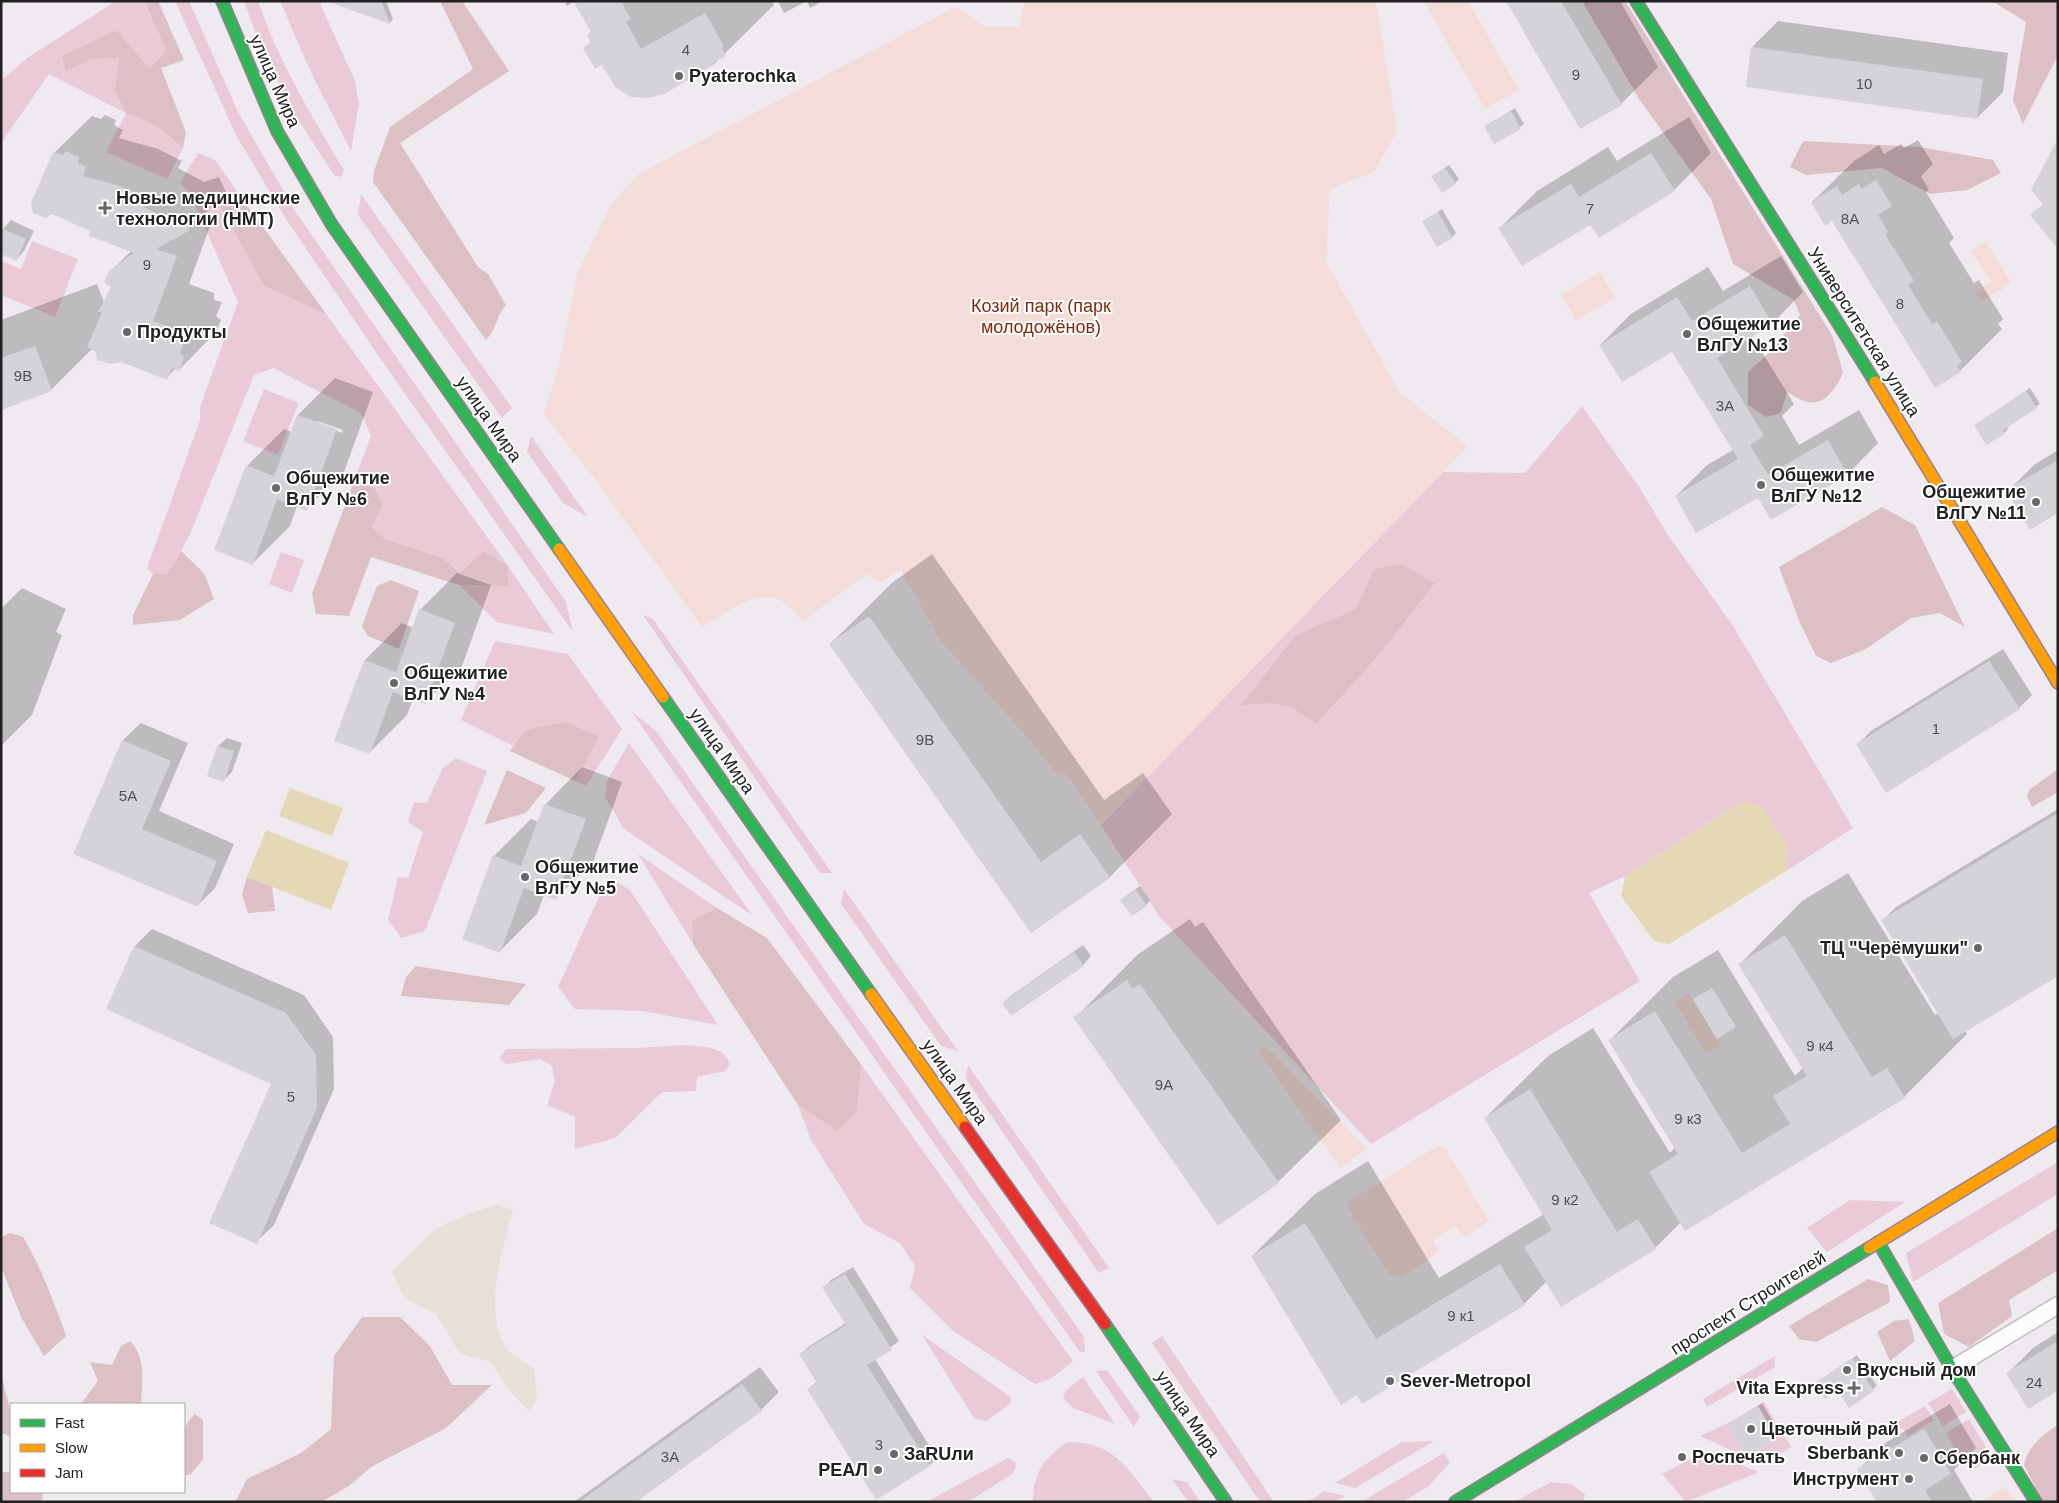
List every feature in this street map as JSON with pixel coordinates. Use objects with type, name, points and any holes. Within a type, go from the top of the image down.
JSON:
[{"type":"main road","name":"улица Мира","points":[[222,1],[277,131],[332,226],[1115,1338],[1226,1502]]},
{"type":"main road","name":"Университетская улица","points":[[1636,1],[1853,347],[2058,683]]},
{"type":"main road","name":"проспект Строителей","points":[[1455,1502],[2058,1132]]},
{"type":"main road","points":[[1878,1242],[1952,1369],[2036,1502]]},
{"type":"street","points":[[1952,1369],[2058,1305]]},
{"type":"shaded area","points":[[116,1],[144,1],[166,50],[150,70],[115,30],[66,72],[92,59],[120,58],[115,91],[126,113],[49,74],[1,143],[1,81],[27,58]]},
{"type":"shaded area","points":[[144,1],[158,1],[184,60],[161,68],[186,132],[183,148],[157,126],[126,113],[115,91],[119,58],[92,59],[66,72],[62,56],[116,30],[150,69],[166,50]]},
{"type":"shaded area","points":[[175,1],[189,1],[238,112],[295,211],[566,602],[573,632],[382,361],[286,219],[237,137]]},
{"type":"shaded area","points":[[244,1],[258,1],[266,24],[286,67],[344,170],[341,177],[334,175],[290,107],[255,32]]},
{"type":"shaded area","points":[[280,1],[319,1],[355,81],[359,104],[351,151],[313,77]]},
{"type":"shaded area","points":[[440,1],[462,1],[509,71],[400,143],[478,267],[488,274],[506,305],[486,340],[373,182],[374,171],[390,127],[473,69]]},
{"type":"shaded area","points":[[1582,1],[1625,1],[1833,337],[1843,373],[1833,390],[1824,399],[1818,402],[1800,400],[1787,392],[1781,413],[1766,417],[1748,405],[1748,372],[1771,351],[1800,315],[1794,300],[1733,264],[1711,199],[1639,99]]},
{"type":"shaded area","points":[[1992,1],[2055,1],[2058,4],[2058,55],[2023,124],[2013,100],[2026,22]]},
{"type":"shaded area","points":[[126,113],[157,126],[183,148],[167,179],[106,152]]},
{"type":"shaded area","points":[[1803,141],[1920,147],[1993,160],[2001,173],[1967,190],[1930,194],[1882,168],[1806,175],[1790,167]]},
{"type":"shaded area","points":[[198,153],[215,160],[239,194],[221,204],[264,286],[327,315],[508,566],[554,634],[497,622],[459,585],[508,586],[484,551],[461,573],[443,558],[385,539],[372,527],[383,503],[374,487],[354,481],[371,436],[361,413],[273,368],[254,375],[188,539],[167,574],[153,574],[147,568],[200,420],[200,407],[238,302],[189,192],[180,183]]},
{"type":"shaded area","points":[[239,194],[327,315],[264,286],[220,205]]},
{"type":"shaded area","points":[[361,194],[512,408],[502,418],[358,215]]},
{"type":"shaded area","points":[[32,241],[78,259],[55,317],[1,295],[1,261],[21,269]]},
{"type":"shaded area","points":[[264,389],[299,403],[278,455],[243,441]]},
{"type":"shaded area","points":[[1582,406],[1641,490],[1667,534],[1732,624],[1853,828],[1786,871],[1788,847],[1741,802],[1625,876],[1589,893],[1640,981],[1371,1144],[1159,916],[1101,825],[1443,472],[1525,473]]},
{"type":"shaded area","points":[[531,436],[588,517],[563,503],[527,452]]},
{"type":"shaded area","points":[[354,481],[374,487],[383,504],[372,527],[385,539],[443,558],[460,573],[484,551],[508,566],[508,586],[459,585],[371,557],[349,616],[316,614],[312,594]]},
{"type":"shaded area","points":[[1882,507],[1915,525],[1965,627],[1940,613],[1911,618],[1866,649],[1831,663],[1816,656],[1800,623],[1779,567]]},
{"type":"shaded area","points":[[181,551],[204,573],[214,599],[180,620],[133,625],[133,615],[153,574],[167,574]]},
{"type":"shaded area","points":[[281,552],[304,560],[292,593],[269,584]]},
{"type":"shaded area","points":[[1401,564],[1435,583],[1377,657],[1316,724],[1292,707],[1269,703],[1241,705],[1295,636],[1356,609],[1374,569]]},
{"type":"shaded area","points":[[391,580],[419,591],[399,649],[368,636],[362,626],[377,586]]},
{"type":"shaded area","points":[[643,615],[653,619],[832,873],[820,873]]},
{"type":"shaded area","points":[[495,641],[568,654],[622,729],[586,786],[575,781],[598,737],[525,730],[513,746],[461,720]]},
{"type":"shaded area","points":[[631,711],[656,731],[1084,1337],[1085,1352],[1080,1352]]},
{"type":"shaded area","points":[[567,722],[599,737],[575,781],[510,751],[525,730]]},
{"type":"shaded area","points":[[629,743],[753,916],[624,829],[605,797],[607,781]]},
{"type":"shaded area","points":[[456,758],[487,771],[425,931],[401,938],[388,920],[398,877],[408,878],[423,832],[408,822],[414,802],[427,803],[442,769]]},
{"type":"shaded area","points":[[2058,769],[2058,792],[2032,807],[2027,796],[2029,790]]},
{"type":"shaded area","points":[[507,770],[546,788],[526,813],[484,825]]},
{"type":"shaded area","points":[[290,788],[343,808],[332,836],[279,816]]},
{"type":"shaded area","points":[[1741,802],[1761,805],[1788,847],[1786,871],[1669,944],[1654,941],[1621,896],[1625,876]]},
{"type":"shaded area","points":[[266,830],[349,863],[331,910],[247,877]]},
{"type":"shaded area","points":[[638,854],[717,908],[692,920],[693,944]]},
{"type":"shaded area","points":[[247,877],[272,887],[275,911],[248,913],[242,895]]},
{"type":"shaded area","points":[[618,883],[630,890],[718,1025],[642,1011],[575,1009],[558,987],[604,886]]},
{"type":"shaded area","points":[[844,889],[958,1051],[941,1046],[841,904]]},
{"type":"shaded area","points":[[717,908],[767,938],[861,1064],[857,1112],[837,1131],[798,1105],[693,944],[692,920]]},
{"type":"shaded area","points":[[416,966],[526,984],[509,1005],[401,996],[406,977]]},
{"type":"shaded area","points":[[684,1045],[718,1050],[727,1058],[730,1065],[725,1071],[697,1077],[696,1091],[662,1092],[615,1138],[575,1149],[575,1117],[547,1105],[555,1082],[552,1066],[540,1059],[506,1064],[500,1058],[506,1049],[638,1048]]},
{"type":"shaded area","points":[[861,1064],[1073,1361],[1052,1378],[1035,1384],[953,1331],[910,1288],[915,1266],[900,1243],[864,1224],[811,1140],[798,1105],[837,1131],[857,1112]]},
{"type":"shaded area","points":[[968,1065],[1109,1268],[1099,1273],[966,1079]]},
{"type":"shaded area","points":[[2058,1162],[2058,1194],[1913,1282],[1906,1253]]},
{"type":"shaded area","points":[[1850,1200],[1905,1202],[1827,1252],[1807,1228]]},
{"type":"shaded area","points":[[496,1205],[513,1210],[504,1243],[497,1281],[496,1318],[500,1335],[508,1350],[534,1368],[537,1398],[529,1411],[508,1389],[491,1362],[460,1354],[436,1314],[404,1298],[392,1271],[435,1229],[470,1213]]},
{"type":"shaded area","points":[[2058,1228],[2058,1270],[2009,1300],[2012,1316],[1969,1347],[1944,1334],[1938,1303]]},
{"type":"shaded area","points":[[10,1233],[23,1237],[30,1249],[47,1286],[66,1336],[44,1356],[22,1319],[1,1267],[1,1237]]},
{"type":"shaded area","points":[[1868,1279],[1888,1285],[1890,1302],[1816,1342],[1799,1339],[1789,1326]]},
{"type":"shaded area","points":[[362,1317],[400,1317],[430,1346],[452,1385],[492,1385],[446,1428],[371,1467],[349,1486],[321,1502],[235,1502],[247,1479],[301,1453],[331,1429],[334,1356]]},
{"type":"shaded area","points":[[1909,1319],[1915,1341],[1890,1361],[1877,1332],[1894,1321]]},
{"type":"shaded area","points":[[922,1335],[1011,1397],[1010,1404],[986,1421],[974,1418]]},
{"type":"shaded area","points":[[1162,1336],[1274,1502],[1260,1502],[1152,1343]]},
{"type":"shaded area","points":[[130,1341],[139,1355],[142,1371],[141,1403],[82,1403],[98,1381],[90,1362],[112,1365],[121,1346]]},
{"type":"shaded area","points":[[1775,1356],[1775,1367],[1707,1407],[1703,1399]]},
{"type":"shaded area","points":[[1107,1370],[1140,1416],[1134,1427],[1096,1371]]},
{"type":"shaded area","points":[[1,1374],[10,1410],[10,1436],[2,1433]]},
{"type":"shaded area","points":[[1083,1377],[1115,1424],[1073,1408],[1063,1398],[1066,1390]]},
{"type":"shaded area","points":[[1952,1389],[1966,1412],[1943,1426],[1928,1403]]},
{"type":"shaded area","points":[[1764,1402],[1791,1447],[1766,1463],[1750,1455],[1777,1439],[1758,1406]]},
{"type":"shaded area","points":[[1925,1406],[1934,1420],[1908,1436],[1903,1428],[1893,1434],[1889,1427]]},
{"type":"shaded area","points":[[195,1414],[203,1420],[203,1459],[191,1474],[185,1476],[185,1430],[189,1420]]},
{"type":"shaded area","points":[[1969,1419],[1990,1454],[1985,1463],[1974,1469],[1965,1466],[1946,1433]]},
{"type":"shaded area","points":[[1726,1424],[1746,1457],[1700,1436]]},
{"type":"shaded area","points":[[2058,1425],[2058,1502],[2043,1502],[2024,1465],[2028,1453],[2036,1442]]},
{"type":"shaded area","points":[[1434,1441],[1355,1488],[1335,1483],[1402,1442]]},
{"type":"shaded area","points":[[1068,1442],[1084,1443],[1109,1452],[1127,1468],[1154,1502],[1033,1502],[1035,1482],[1046,1460]]},
{"type":"shaded area","points":[[1706,1451],[1759,1472],[1686,1502],[1662,1474]]},
{"type":"shaded area","points":[[1444,1453],[1450,1462],[1429,1486],[1402,1502],[1361,1502]]},
{"type":"shaded area","points":[[1008,1458],[1015,1462],[1016,1468],[1012,1474],[968,1502],[926,1502]]},
{"type":"shaded area","points":[[1,1472],[10,1472],[10,1493],[43,1493],[42,1502],[1,1502]]},
{"type":"shaded area","points":[[1172,1479],[1187,1482],[1200,1502],[1188,1502]]},
{"type":"shaded area","points":[[1551,1482],[1571,1484],[1585,1494],[1583,1502],[1514,1502]]},
{"type":"shaded area","points":[[1325,1491],[1345,1496],[1335,1502],[1307,1502]]},
{"type":"green space","name":"Козий парк (парк молодожёнов)","points":[[1024,1],[1376,1],[1397,131],[1374,172],[1330,189],[1326,261],[1400,393],[1468,446],[1101,825],[1065,773],[1058,777],[1035,746],[940,640],[901,570],[881,583],[867,574],[803,621],[780,600],[760,598],[740,605],[702,627],[594,478],[544,415],[557,372],[578,272],[611,204],[640,173],[955,7],[987,27],[1020,27]]},
{"type":"green space","points":[[1430,1],[1468,1],[1519,90],[1485,109],[1425,4]]},
{"type":"green space","points":[[1986,242],[2012,283],[1982,302],[1976,292],[1991,282],[1971,251]]},
{"type":"green space","points":[[1600,272],[1615,298],[1576,321],[1561,295]]},
{"type":"green space","points":[[1688,993],[1720,1045],[1706,1054],[1675,1002]]},
{"type":"green space","points":[[1266,1046],[1367,1149],[1340,1168],[1258,1051]]},
{"type":"green space","points":[[1439,1145],[1445,1148],[1489,1221],[1466,1236],[1461,1235],[1455,1226],[1433,1241],[1438,1249],[1435,1255],[1403,1276],[1394,1277],[1388,1273],[1348,1209],[1347,1204]]},
{"type":"green space","points":[[2006,1487],[2015,1502],[1983,1502],[1983,1501]]},
{"type":"building","points":[[333,1],[381,1],[390,24],[332,3]]},
{"type":"building","points":[[573,1],[621,1],[631,19],[626,22],[641,49],[705,13],[724,46],[721,48],[726,56],[664,94],[648,98],[631,97],[616,88],[602,65],[595,69],[583,48],[591,43],[587,35],[591,32]]},
{"type":"building","points":[[1506,1],[1561,1],[1622,105],[1580,129]]},
{"type":"building","points":[[1751,47],[1983,79],[1977,119],[1746,87]]},
{"type":"building","points":[[1511,111],[1521,129],[1494,144],[1484,126]]},
{"type":"building","points":[[2058,138],[2058,249],[2030,215],[2043,204],[2031,190]]},
{"type":"building","points":[[66,151],[79,157],[78,163],[86,167],[83,176],[120,186],[146,198],[142,206],[166,219],[181,213],[190,230],[156,249],[177,256],[153,321],[177,330],[177,337],[185,340],[180,353],[184,357],[180,371],[172,368],[167,380],[121,362],[111,364],[97,360],[96,352],[87,347],[102,312],[98,312],[111,287],[104,282],[110,270],[134,253],[89,236],[90,231],[52,214],[46,218],[33,213],[31,203],[53,152],[63,155]]},
{"type":"building","points":[[1651,153],[1675,191],[1599,238],[1590,225],[1522,266],[1498,228],[1571,184],[1579,197]]},
{"type":"building","points":[[1445,168],[1456,184],[1442,193],[1431,176]]},
{"type":"building","points":[[1876,180],[1892,206],[1878,215],[1888,232],[1885,234],[1914,281],[1908,285],[1932,324],[1937,321],[1962,362],[1957,366],[1961,372],[1935,388],[1832,221],[1825,226],[1811,202],[1837,186],[1842,195],[1859,184],[1862,189]]},
{"type":"building","points":[[1438,212],[1453,238],[1437,247],[1422,221]]},
{"type":"building","points":[[1,228],[26,239],[16,261],[1,254]]},
{"type":"building","points":[[1750,286],[1773,324],[1717,358],[1764,436],[1750,445],[1768,475],[1828,440],[1848,475],[1771,520],[1758,498],[1696,533],[1675,496],[1738,459],[1672,352],[1622,382],[1599,345],[1677,297],[1692,321]]},
{"type":"building","points":[[35,346],[52,391],[1,410],[1,358]]},
{"type":"building","points":[[2026,391],[2037,408],[2003,430],[2005,434],[1986,445],[1974,425]]},
{"type":"building","name":"Общежитие ВлГУ №6","points":[[297,415],[337,429],[307,511],[277,499],[253,565],[214,550],[246,465],[274,476]]},
{"type":"building","name":"Общежитие ВлГУ №11","points":[[2058,460],[2058,513],[2030,530],[2006,490]]},
{"type":"building","name":"Общежитие ВлГУ №4","points":[[419,609],[455,623],[425,704],[393,692],[370,754],[334,741],[364,660],[396,672]]},
{"type":"building","points":[[869,616],[1041,862],[1080,834],[1110,878],[1031,933],[829,644]]},
{"type":"building","points":[[1989,661],[2020,709],[1886,793],[1856,744]]},
{"type":"building","points":[[122,740],[171,761],[142,829],[217,861],[198,907],[73,854]]},
{"type":"building","points":[[217,746],[234,751],[224,782],[207,776]]},
{"type":"building","name":"Общежитие ВлГУ №5","points":[[544,804],[586,819],[556,900],[524,888],[500,953],[462,939],[493,855],[521,866]]},
{"type":"building","name":"ТЦ \"Черёмушки\"","points":[[2058,813],[2058,976],[1953,1039],[1881,920]]},
{"type":"building","points":[[1135,889],[1147,906],[1132,916],[1120,900]]},
{"type":"building","points":[[1785,935],[1872,1077],[1887,1068],[1905,1098],[1685,1231],[1649,1172],[1678,1154],[1608,1040],[1655,1011],[1742,1153],[1790,1124],[1773,1096],[1807,1076],[1738,964]]},
{"type":"building","points":[[134,946],[286,1013],[316,1055],[317,1108],[257,1244],[209,1223],[271,1084],[106,1009]]},
{"type":"building","points":[[1074,952],[1084,966],[1011,1016],[1002,1003]]},
{"type":"building","points":[[1127,980],[1132,989],[1140,984],[1279,1183],[1218,1226],[1073,1017]]},
{"type":"building","points":[[1712,988],[1736,1027],[1717,1039],[1693,999]]},
{"type":"building","points":[[1530,1089],[1617,1232],[1638,1219],[1656,1249],[1561,1307],[1524,1247],[1552,1230],[1484,1118]]},
{"type":"building","points":[[1305,1223],[1376,1339],[1500,1264],[1525,1305],[1362,1404],[1357,1395],[1341,1405],[1251,1256]]},
{"type":"building","points":[[845,1274],[892,1350],[867,1365],[930,1466],[876,1500],[807,1389],[817,1383],[799,1354],[846,1325],[822,1287]]},
{"type":"building","points":[[2058,1341],[2058,1391],[2028,1409],[2006,1373]]},
{"type":"building","name":"Вкусный дом","points":[[1853,1358],[1874,1391],[1849,1408],[1838,1391],[1825,1399],[1815,1383]]},
{"type":"building","points":[[742,1384],[762,1411],[636,1502],[579,1502]]},
{"type":"building","points":[[1758,1406],[1777,1439],[1746,1457],[1726,1424]]},
{"type":"building","points":[[1924,1429],[1951,1474],[1925,1490],[1932,1502],[1877,1502],[1857,1469]]},
{"type":"traffic: fast","points":[[222,1],[277,131],[332,225],[559,549]]},
{"type":"traffic: fast","points":[[1636,1],[1875,382]]},
{"type":"traffic: fast","points":[[663,697],[871,994]]},
{"type":"traffic: fast","points":[[1878,1242],[1952,1369],[2036,1502]]},
{"type":"traffic: fast","points":[[1455,1502],[1869,1248]]},
{"type":"traffic: fast","points":[[1105,1324],[1226,1502]]},
{"type":"traffic: slow","points":[[1875,382],[2058,683]]},
{"type":"traffic: slow","points":[[559,549],[663,697]]},
{"type":"traffic: slow","points":[[871,994],[965,1127]]},
{"type":"traffic: slow","points":[[1869,1248],[2058,1132]]},
{"type":"traffic: jam","points":[[965,1127],[1105,1324]]},
{"type":"place","name":"Pyaterochka","points":[[679,76]]},
{"type":"place","name":"Новые медицинские технологии (НМТ)","points":[[105,208]]},
{"type":"place","name":"Продукты","points":[[127,332]]},
{"type":"place","name":"Общежитие ВлГУ №13","points":[[1687,334]]},
{"type":"place","name":"Общежитие ВлГУ №12","points":[[1761,485]]},
{"type":"place","name":"Общежитие ВлГУ №6","points":[[276,488]]},
{"type":"place","name":"Общежитие ВлГУ №11","points":[[2036,502]]},
{"type":"place","name":"Общежитие ВлГУ №4","points":[[394,683]]},
{"type":"place","name":"Общежитие ВлГУ №5","points":[[525,877]]},
{"type":"place","name":"ТЦ \"Черёмушки\"","points":[[1978,948]]},
{"type":"place","name":"Вкусный дом","points":[[1847,1370]]},
{"type":"place","name":"Sever-Metropol","points":[[1390,1381]]},
{"type":"place","name":"Vita Express","points":[[1854,1388]]},
{"type":"place","name":"Цветочный рай","points":[[1751,1429]]},
{"type":"place","name":"Sberbank","points":[[1899,1453]]},
{"type":"place","name":"ЗаRUли","points":[[894,1454]]},
{"type":"place","name":"Роспечать","points":[[1682,1457]]},
{"type":"place","name":"Сбербанк","points":[[1924,1458]]},
{"type":"place","name":"РЕАЛ","points":[[878,1470]]},
{"type":"place","name":"Инструмент","points":[[1909,1479]]}]
